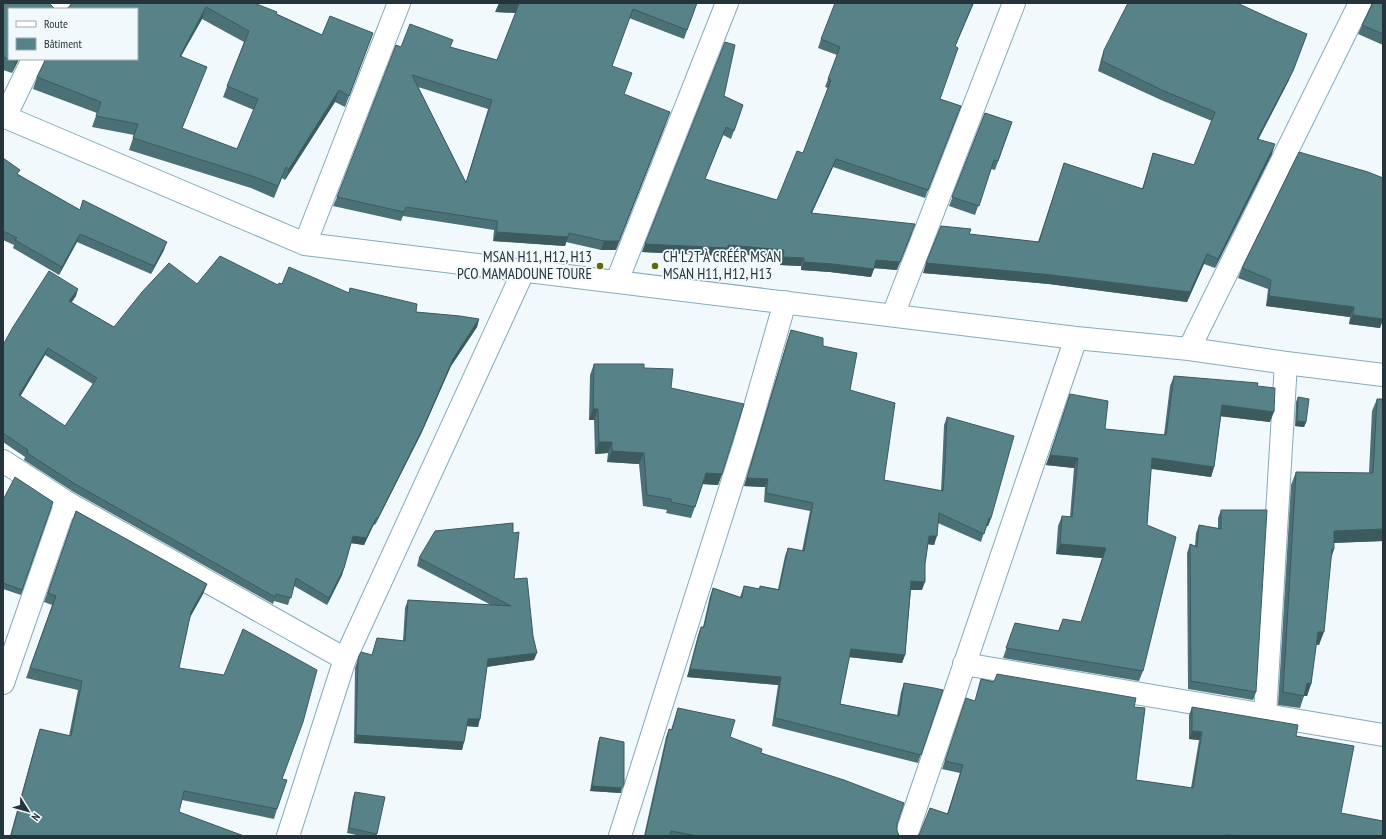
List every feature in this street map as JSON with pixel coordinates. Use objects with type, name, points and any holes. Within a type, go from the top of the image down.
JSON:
[{"type":"street","points":[[305,244],[399,3]]},
{"type":"street","points":[[617,281],[727,3]]},
{"type":"street","points":[[893,315],[1014,3]]},
{"type":"street","points":[[1189,349],[1360,3]]},
{"type":"street","points":[[32,60],[4,116],[305,244],[1076,338],[1189,349],[1383,375]]},
{"type":"street","points":[[288,836],[344,659],[524,270]]},
{"type":"street","points":[[620,836],[745,442],[785,302]]},
{"type":"street","points":[[906,836],[1076,338]]},
{"type":"street","points":[[1265,715],[1286,363]]},
{"type":"street","points":[[3,461],[66,502],[344,659]]},
{"type":"street","points":[[3,683],[66,502]]},
{"type":"street","points":[[964,664],[1383,735]]},
{"type":"building","points":[[3,3],[50,3],[54,8],[8,8],[8,59],[3,57]]},
{"type":"building","points":[[72,3],[254,3],[277,12],[276,14],[322,35],[330,16],[373,33],[349,96],[339,90],[289,169],[286,167],[278,186],[255,177],[133,138],[138,124],[96,116],[101,102],[37,77],[46,60],[138,60],[138,8],[68,8]],"holes":[[[206,7],[249,31],[227,86],[258,99],[237,149],[182,128],[207,67],[180,56]]]},
{"type":"building","points":[[499,3],[697,3],[687,30],[633,9],[612,66],[632,73],[624,94],[670,112],[619,241],[604,241],[569,233],[568,237],[497,232],[497,221],[406,207],[404,212],[337,197],[396,45],[401,47],[410,24],[453,40],[450,47],[497,60],[519,4]],"holes":[[[412,75],[492,100],[466,183]]]},
{"type":"building","points":[[835,3],[973,3],[955,46],[958,48],[940,99],[961,106],[928,190],[836,159],[811,213],[915,224],[900,262],[876,260],[874,269],[804,262],[804,258],[783,257],[784,250],[728,245],[728,248],[645,244],[725,42],[735,45],[724,96],[743,105],[734,131],[726,127],[705,179],[777,200],[797,151],[803,153],[831,80],[828,79],[840,47],[821,39]]},
{"type":"building","points":[[1128,3],[1237,3],[1307,34],[1293,71],[1257,139],[1275,144],[1218,259],[1207,254],[1190,292],[1052,275],[926,263],[941,226],[971,229],[969,234],[1039,242],[1064,163],[1143,189],[1153,153],[1194,165],[1215,112],[1164,91],[1102,61],[1104,50]]},
{"type":"building","points":[[1373,3],[1383,3],[1383,34],[1362,25]]},
{"type":"building","points":[[985,113],[1012,122],[998,161],[994,160],[979,206],[952,197]]},
{"type":"building","points":[[1299,152],[1368,172],[1383,178],[1383,319],[1353,315],[1354,307],[1269,296],[1271,280],[1242,268]]},
{"type":"building","points":[[3,158],[20,170],[17,174],[80,210],[83,200],[167,242],[154,266],[80,234],[62,267],[15,240],[17,238],[3,231]]},
{"type":"building","points":[[220,256],[278,285],[279,283],[282,284],[289,267],[349,293],[350,288],[417,304],[416,312],[479,319],[453,359],[424,426],[378,518],[377,517],[366,538],[353,536],[344,568],[329,598],[296,578],[291,598],[276,594],[275,597],[75,484],[27,453],[28,450],[3,433],[3,345],[49,271],[78,289],[69,301],[114,327],[142,292],[169,263],[197,284]],"holes":[[[48,348],[97,378],[65,426],[19,395]]]},
{"type":"building","points":[[791,330],[823,338],[823,346],[857,353],[850,390],[895,403],[884,480],[943,491],[947,417],[1014,436],[991,518],[989,518],[984,534],[939,513],[937,536],[929,536],[925,564],[925,582],[911,581],[905,655],[851,649],[840,704],[899,716],[904,683],[943,690],[921,755],[775,718],[781,677],[690,669],[701,627],[704,627],[713,588],[742,598],[744,586],[760,589],[760,586],[779,590],[788,548],[804,551],[813,503],[766,493],[768,479],[747,478]]},
{"type":"building","points":[[594,364],[644,364],[644,368],[673,369],[671,388],[744,404],[722,474],[706,473],[695,507],[671,502],[671,499],[647,495],[644,453],[612,451],[612,442],[599,442],[598,409],[593,409]]},
{"type":"building","points":[[1174,376],[1258,383],[1257,386],[1275,388],[1274,412],[1222,405],[1214,467],[1152,458],[1147,525],[1176,537],[1143,671],[1006,648],[1015,623],[1059,631],[1063,619],[1081,622],[1106,548],[1060,544],[1062,516],[1072,517],[1078,458],[1050,455],[1070,394],[1108,401],[1105,429],[1166,435]]},
{"type":"building","points":[[1298,397],[1309,399],[1306,422],[1297,421]]},
{"type":"building","points":[[1377,399],[1383,399],[1383,529],[1334,531],[1334,549],[1332,549],[1324,632],[1318,632],[1311,684],[1307,683],[1304,696],[1283,692],[1296,472],[1373,473]]},
{"type":"building","points":[[15,477],[53,502],[22,590],[3,583],[3,500]]},
{"type":"building","points":[[1221,510],[1267,510],[1256,692],[1191,681],[1190,544],[1197,547],[1199,525],[1221,529]]},
{"type":"building","points":[[76,511],[207,584],[191,612],[179,668],[224,675],[243,629],[317,670],[303,722],[282,779],[287,780],[277,809],[184,791],[179,812],[244,836],[11,836],[40,729],[71,736],[82,681],[30,668],[56,596],[48,593]]},
{"type":"building","points":[[513,523],[513,533],[519,532],[514,579],[527,578],[533,636],[537,653],[488,659],[480,719],[468,719],[464,742],[356,735],[359,656],[361,652],[372,655],[377,638],[405,641],[408,600],[511,606],[419,558],[435,531]]},
{"type":"building","points":[[997,674],[1136,698],[1134,707],[1145,708],[1136,780],[1193,788],[1202,732],[1192,731],[1192,707],[1298,725],[1296,736],[1354,746],[1341,813],[1383,821],[1383,836],[918,836],[930,808],[948,814],[963,765],[945,761],[966,698],[975,701],[981,679],[994,682]]},
{"type":"building","points":[[678,708],[735,720],[730,737],[762,749],[761,753],[844,780],[904,803],[897,824],[899,836],[698,836],[671,831],[670,836],[645,836],[669,729],[672,730]]},
{"type":"building","points":[[600,737],[624,742],[624,784],[622,788],[592,786]]},
{"type":"building","points":[[355,792],[385,797],[377,834],[349,828]]},
{"type":"place","name":"MSAN H11, H12, H13 PCO MAMADOUNE TOURE","points":[[600,266]]},
{"type":"place","name":"CH L2T À CRÉÉR MSAN MSAN H11, H12, H13","points":[[655,266]]}]
